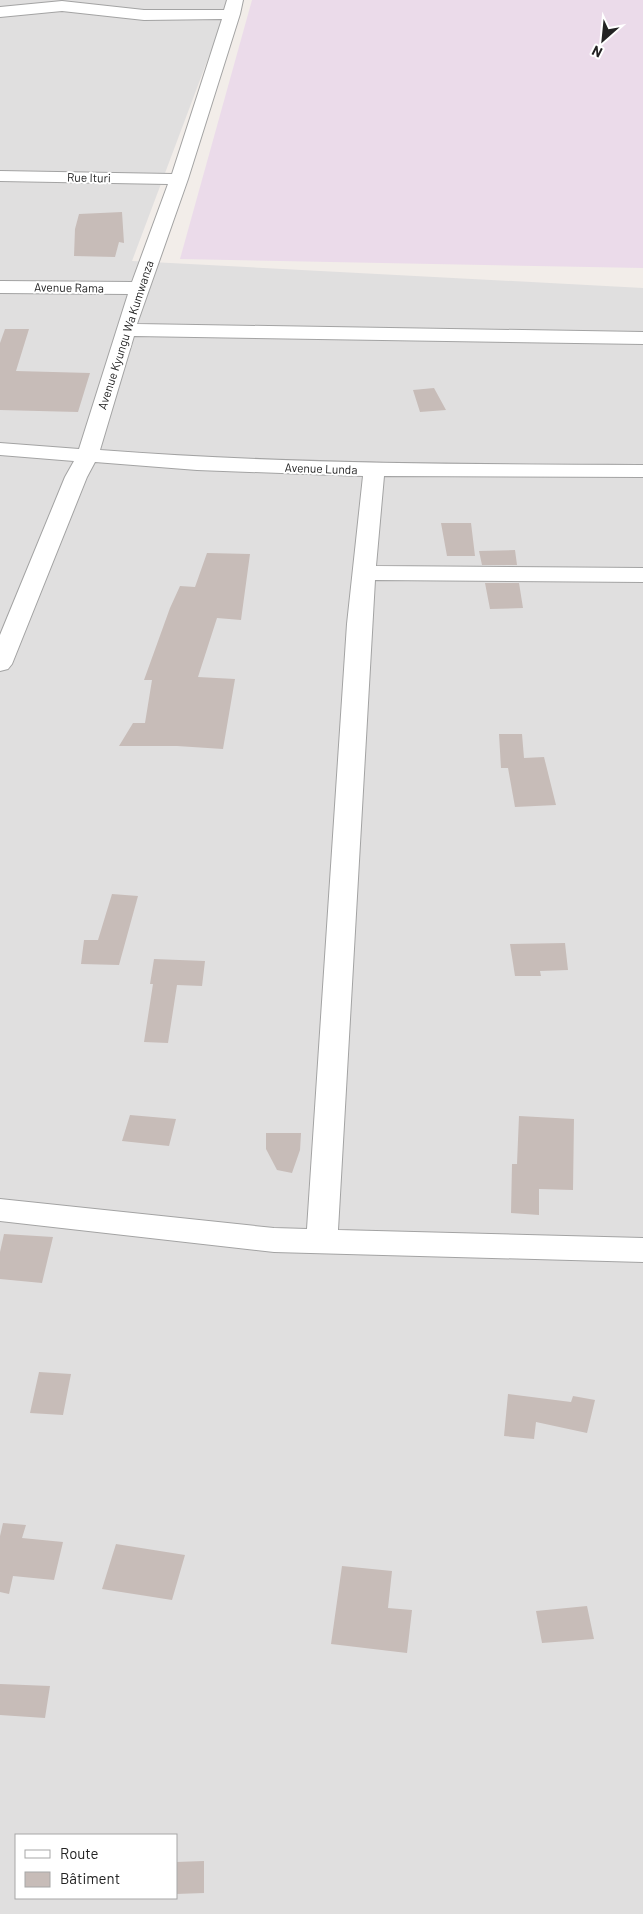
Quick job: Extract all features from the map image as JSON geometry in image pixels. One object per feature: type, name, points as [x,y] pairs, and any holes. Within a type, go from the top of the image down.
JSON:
[{"type":"street","points":[[0,12],[62,6],[144,15],[233,7]]},
{"type":"street","name":"Avenue Kyungu Wa Kumwanza","points":[[0,664],[76,477],[87,457],[128,330],[139,288],[179,179],[233,7]]},
{"type":"street","name":"Rue Ituri","points":[[0,176],[179,179]]},
{"type":"street","name":"Avenue Rama","points":[[0,287],[139,288]]},
{"type":"street","points":[[128,330],[535,338],[643,338]]},
{"type":"street","name":"Avenue Lunda","points":[[0,449],[197,464],[374,470],[643,471]]},
{"type":"street","points":[[322,1242],[359,624],[374,470]]},
{"type":"street","points":[[364,572],[643,575]]},
{"type":"street","points":[[0,1210],[274,1240],[643,1250]]},
{"type":"shaded area","points":[[0,0],[230,0],[132,261],[643,288],[643,1914],[0,1914]]},
{"type":"shaded area","points":[[252,0],[643,0],[643,268],[180,259]]},
{"type":"building","points":[[122,212],[124,243],[119,242],[115,257],[74,256],[75,229],[79,214]]},
{"type":"building","points":[[5,329],[29,329],[16,371],[90,373],[78,412],[0,410],[0,343]]},
{"type":"building","points":[[434,388],[446,410],[420,412],[413,390]]},
{"type":"building","points":[[441,523],[471,523],[475,556],[447,556]]},
{"type":"building","points":[[515,550],[517,565],[482,565],[479,551]]},
{"type":"building","points":[[207,553],[250,554],[241,620],[217,618],[198,677],[235,679],[223,749],[177,746],[119,746],[133,723],[145,723],[152,680],[144,680],[170,608],[180,586],[195,587]]},
{"type":"building","points":[[485,583],[519,583],[523,608],[490,609]]},
{"type":"building","points":[[499,734],[522,734],[524,758],[544,757],[556,805],[515,807],[508,768],[501,768]]},
{"type":"building","points":[[112,894],[138,896],[119,965],[81,964],[84,940],[98,940]]},
{"type":"building","points":[[565,943],[568,970],[540,971],[541,976],[515,976],[510,944]]},
{"type":"building","points":[[154,959],[205,961],[202,986],[177,985],[168,1043],[144,1042],[153,984],[150,984]]},
{"type":"building","points":[[130,1115],[176,1119],[169,1146],[122,1141]]},
{"type":"building","points":[[519,1116],[574,1119],[573,1190],[539,1189],[539,1215],[511,1213],[512,1164],[517,1164]]},
{"type":"building","points":[[266,1133],[301,1133],[300,1150],[292,1173],[277,1170],[266,1149]]},
{"type":"building","points":[[4,1234],[53,1237],[42,1283],[0,1279],[0,1252]]},
{"type":"building","points":[[39,1372],[71,1374],[63,1415],[30,1413]]},
{"type":"building","points":[[508,1394],[571,1402],[573,1396],[595,1400],[587,1433],[536,1422],[534,1439],[504,1436]]},
{"type":"building","points":[[3,1523],[26,1525],[22,1538],[63,1542],[54,1580],[13,1576],[9,1594],[0,1592],[0,1536]]},
{"type":"building","points":[[116,1544],[185,1555],[172,1600],[102,1589]]},
{"type":"building","points":[[342,1566],[392,1571],[388,1608],[412,1610],[407,1653],[331,1644]]},
{"type":"building","points":[[587,1606],[594,1639],[542,1643],[536,1611]]},
{"type":"building","points":[[0,1684],[50,1686],[45,1718],[0,1715]]},
{"type":"building","points":[[204,1861],[204,1893],[178,1894],[178,1862]]}]
